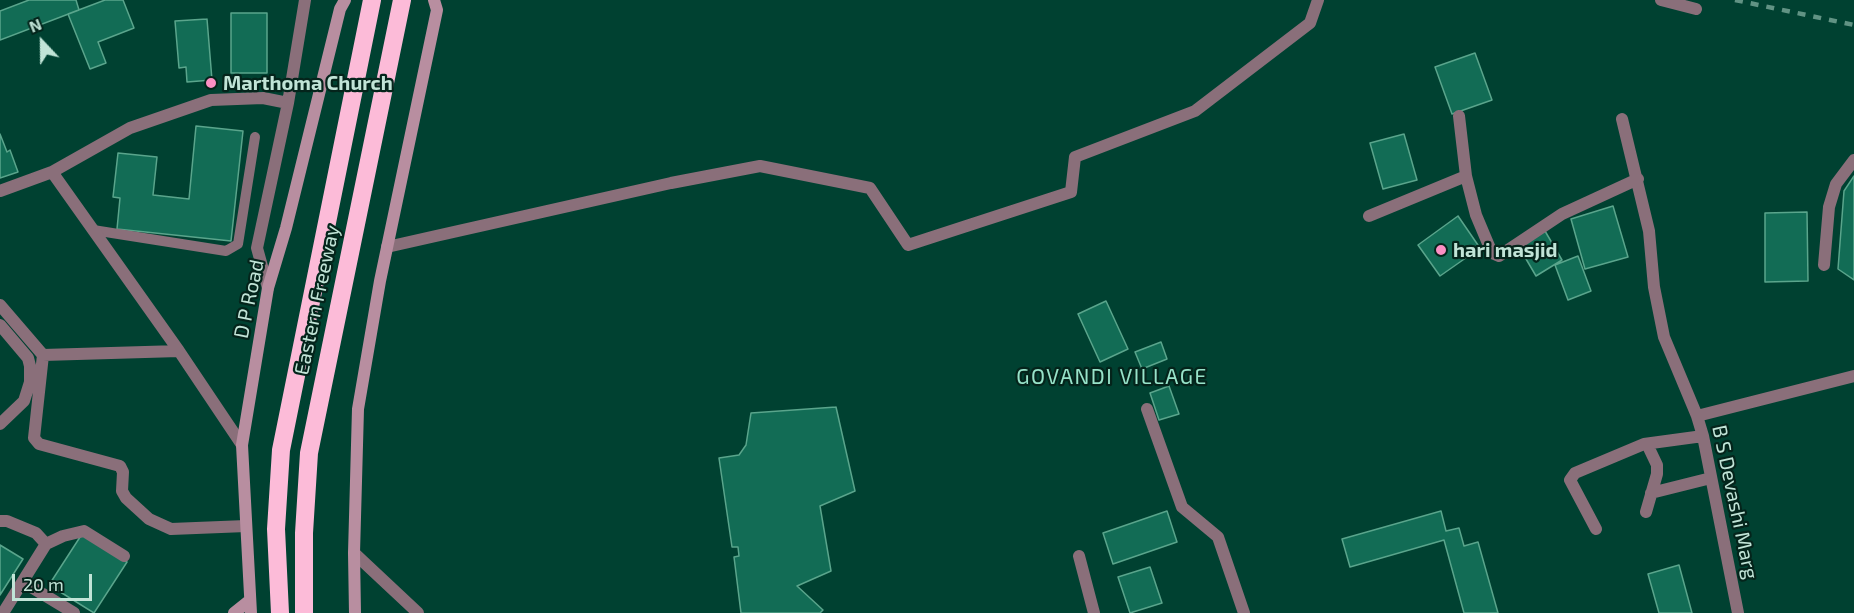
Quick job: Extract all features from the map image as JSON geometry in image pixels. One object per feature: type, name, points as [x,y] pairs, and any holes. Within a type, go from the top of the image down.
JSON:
[{"type":"highway","name":"Eastern Freeway","points":[[304,613],[304,533],[309,453],[402,0]]},
{"type":"highway","name":"Eastern Freeway","points":[[280,613],[276,529],[281,450],[370,7]]},
{"type":"main road","name":"D P Road","points":[[250,607],[242,445],[268,288],[286,228],[340,9],[345,0]]},
{"type":"main road","points":[[355,613],[354,553],[358,409],[387,247],[437,10],[434,0]]},
{"type":"main road","points":[[234,613],[250,607]]},
{"type":"street","points":[[268,288],[257,248],[288,103],[305,0]]},
{"type":"street","points":[[387,247],[671,183],[760,166],[870,188],[908,245],[1071,192],[1075,158],[1195,111],[1310,23],[1318,0]]},
{"type":"street","points":[[1661,0],[1696,9]]},
{"type":"street","points":[[0,191],[52,172],[130,128],[212,100],[263,98],[288,103]]},
{"type":"street","points":[[1459,116],[1467,176],[1476,215],[1492,253],[1499,256],[1563,214],[1638,180]]},
{"type":"street","points":[[1622,119],[1649,231],[1654,287],[1664,337],[1697,417]]},
{"type":"street","points":[[1824,265],[1829,207],[1836,184],[1854,160]]},
{"type":"street","points":[[52,172],[179,351],[242,445]]},
{"type":"street","points":[[1369,216],[1467,176]]},
{"type":"street","points":[[0,305],[42,354],[34,438],[39,444],[120,466],[123,472],[122,491],[126,498],[149,519],[171,528],[246,526]]},
{"type":"street","points":[[0,325],[28,358],[30,382],[24,401],[0,424]]},
{"type":"street","points":[[42,354],[179,351]]},
{"type":"street","name":"B S Devashi Marg","points":[[1738,613],[1704,436],[1697,417],[1854,376]]},
{"type":"street","points":[[1147,409],[1182,507],[1218,537],[1244,613]]},
{"type":"street","points":[[1596,529],[1570,480],[1575,473],[1647,444],[1704,436]]},
{"type":"street","points":[[1646,513],[1657,474],[1657,465],[1647,444]]},
{"type":"street","points":[[1652,493],[1711,478]]},
{"type":"street","points":[[0,521],[8,521],[36,533],[46,544]]},
{"type":"street","points":[[3,613],[46,544],[71,532],[84,531],[124,556]]},
{"type":"street","points":[[354,553],[418,613]]},
{"type":"street","points":[[1079,556],[1094,613]]},
{"type":"street","points":[[23,582],[74,613]]},
{"type":"lane","points":[[93,230],[226,251],[238,244],[255,137]]},
{"type":"building","points":[[29,0],[76,0],[79,10],[0,40],[0,11]]},
{"type":"building","points":[[105,0],[123,0],[134,28],[98,42],[106,63],[90,69],[68,14]]},
{"type":"building","points":[[231,13],[267,13],[267,73],[231,73]]},
{"type":"building","points":[[207,19],[212,80],[187,82],[186,67],[179,68],[175,21]]},
{"type":"building","points":[[1475,53],[1492,100],[1452,114],[1435,67]]},
{"type":"building","points":[[196,126],[243,131],[231,241],[117,229],[120,198],[113,197],[118,153],[157,157],[153,195],[189,199]]},
{"type":"building","points":[[0,134],[7,152],[10,150],[18,172],[0,178]]},
{"type":"building","points":[[1404,134],[1417,180],[1383,189],[1370,143]]},
{"type":"building","points":[[1854,176],[1854,280],[1838,269],[1844,191]]},
{"type":"building","points":[[1613,206],[1628,257],[1585,269],[1571,219]]},
{"type":"building","points":[[1807,212],[1808,281],[1765,282],[1765,213]]},
{"type":"building","points":[[1458,216],[1480,248],[1440,276],[1418,245]]},
{"type":"building","points":[[1545,231],[1562,260],[1536,276],[1519,247]]},
{"type":"building","points":[[1578,256],[1591,291],[1568,300],[1555,265]]},
{"type":"building","points":[[1106,301],[1128,349],[1100,362],[1078,314]]},
{"type":"building","points":[[1161,342],[1167,359],[1142,369],[1135,352]]},
{"type":"building","points":[[1169,386],[1179,414],[1159,420],[1150,393]]},
{"type":"building","points":[[836,407],[855,491],[820,506],[831,571],[797,586],[823,610],[820,613],[741,613],[734,557],[739,556],[738,547],[732,547],[719,458],[739,455],[746,445],[751,413]]},
{"type":"building","points":[[1167,511],[1177,542],[1113,564],[1103,533]]},
{"type":"building","points":[[1441,511],[1446,531],[1459,528],[1464,546],[1478,542],[1498,613],[1464,613],[1444,540],[1350,567],[1342,539]]},
{"type":"building","points":[[82,534],[127,562],[94,613],[49,585]]},
{"type":"building","points":[[0,545],[23,559],[0,595]]},
{"type":"building","points":[[1679,565],[1692,613],[1659,613],[1648,574]]},
{"type":"building","points":[[1150,567],[1162,603],[1130,613],[1118,577]]},
{"type":"railway","points":[[1735,0],[1854,25]]},
{"type":"place","name":"Marthoma Church","points":[[211,83]]},
{"type":"place","name":"hari masjid","points":[[1441,250]]},
{"type":"district","name":"GOVANDI VILLAGE","points":[[1112,377]]}]
